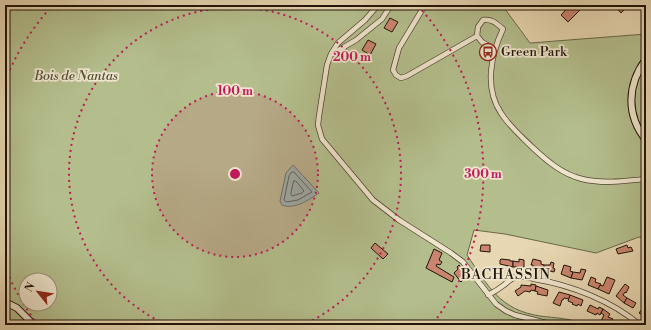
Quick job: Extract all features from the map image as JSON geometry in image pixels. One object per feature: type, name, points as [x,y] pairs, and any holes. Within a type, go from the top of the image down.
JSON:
[{"type":"main road","points":[[646,59],[634,79],[631,91],[631,103],[636,125],[646,140]]},
{"type":"main road","points":[[5,302],[17,308],[34,325]]},
{"type":"street","points":[[378,5],[365,20],[338,43],[331,54],[327,65],[319,116],[320,132],[326,146],[373,200],[399,220],[463,262],[496,304],[506,311],[530,320],[554,325]]},
{"type":"street","points":[[331,54],[356,40],[382,19],[391,5]]},
{"type":"street","points":[[425,5],[399,48],[393,70],[396,75],[401,78],[477,36]]},
{"type":"street","points":[[494,49],[482,42],[477,36],[478,27],[483,20],[489,19],[503,29],[494,49],[491,82],[495,103],[509,125],[549,162],[562,171],[591,181],[646,179]]},
{"type":"street","points":[[488,295],[505,285],[512,278],[518,276],[540,280],[570,287],[603,302],[640,325]]},
{"type":"green space","name":"Bois de Nantas","points":[[5,5],[502,5],[530,43],[646,34],[646,239],[639,237],[596,253],[505,234],[474,230],[467,255],[496,295],[515,308],[526,313],[569,320],[585,325],[5,325]]},
{"type":"water","points":[[293,165],[319,193],[301,204],[291,206],[282,205],[280,201],[286,173]]},
{"type":"building","points":[[570,5],[585,5],[568,22],[561,15]]},
{"type":"building","points":[[614,5],[629,5],[621,13]]},
{"type":"building","points":[[390,18],[398,22],[392,32],[384,28]]},
{"type":"building","points":[[368,40],[376,44],[370,55],[362,50]]},
{"type":"building","points":[[375,243],[388,254],[383,259],[371,248]]},
{"type":"building","points":[[481,245],[490,245],[490,252],[480,251]]},
{"type":"building","points":[[627,245],[628,248],[631,247],[633,251],[618,254],[616,249]]},
{"type":"building","points":[[434,249],[442,253],[439,260],[442,262],[440,265],[437,264],[436,266],[454,277],[452,282],[426,268]]},
{"type":"building","points":[[501,259],[513,261],[513,267],[500,264]]},
{"type":"building","points":[[519,259],[524,260],[524,267],[513,267],[513,261],[519,262]]},
{"type":"building","points":[[533,259],[541,261],[541,264],[544,265],[543,271],[539,270],[540,268],[533,267],[533,265],[531,265]]},
{"type":"building","points":[[551,262],[554,263],[554,272],[546,270],[543,271],[544,265],[550,265]]},
{"type":"building","points":[[459,265],[468,275],[461,282],[454,273],[458,269],[457,267]]},
{"type":"building","points":[[564,265],[571,267],[570,271],[573,272],[571,278],[561,274]]},
{"type":"building","points":[[581,269],[586,270],[582,280],[571,278],[573,272],[580,273]]},
{"type":"building","points":[[591,277],[596,279],[595,282],[601,284],[598,289],[588,285]]},
{"type":"building","points":[[607,277],[615,280],[609,294],[598,289],[600,285],[603,286]]},
{"type":"building","points":[[531,284],[536,285],[535,291],[525,291],[518,296],[515,291],[521,287],[521,285],[531,286]]},
{"type":"building","points":[[625,284],[629,287],[623,295],[627,298],[624,303],[616,296]]},
{"type":"building","points":[[536,286],[548,290],[547,296],[537,294],[538,292],[535,291]]},
{"type":"building","points":[[559,292],[570,295],[569,299],[564,298],[562,300],[560,306],[553,303]]},
{"type":"building","points":[[570,295],[583,300],[581,306],[578,304],[577,306],[568,301]]},
{"type":"building","points":[[627,298],[636,303],[633,308],[624,303]]},
{"type":"building","points":[[646,304],[646,314],[642,315],[639,313]]},
{"type":"building","points":[[590,305],[598,309],[599,307],[603,309],[600,315],[587,311]]},
{"type":"building","points":[[603,309],[610,314],[608,317],[613,319],[610,324],[608,323],[607,325],[604,325],[600,323],[604,315],[601,313]]},
{"type":"building","points":[[622,320],[629,325],[618,325]]},
{"type":"place","name":"Green Park","points":[[488,52]]},
{"type":"district","name":"BACHASSIN","points":[[506,275]]}]
